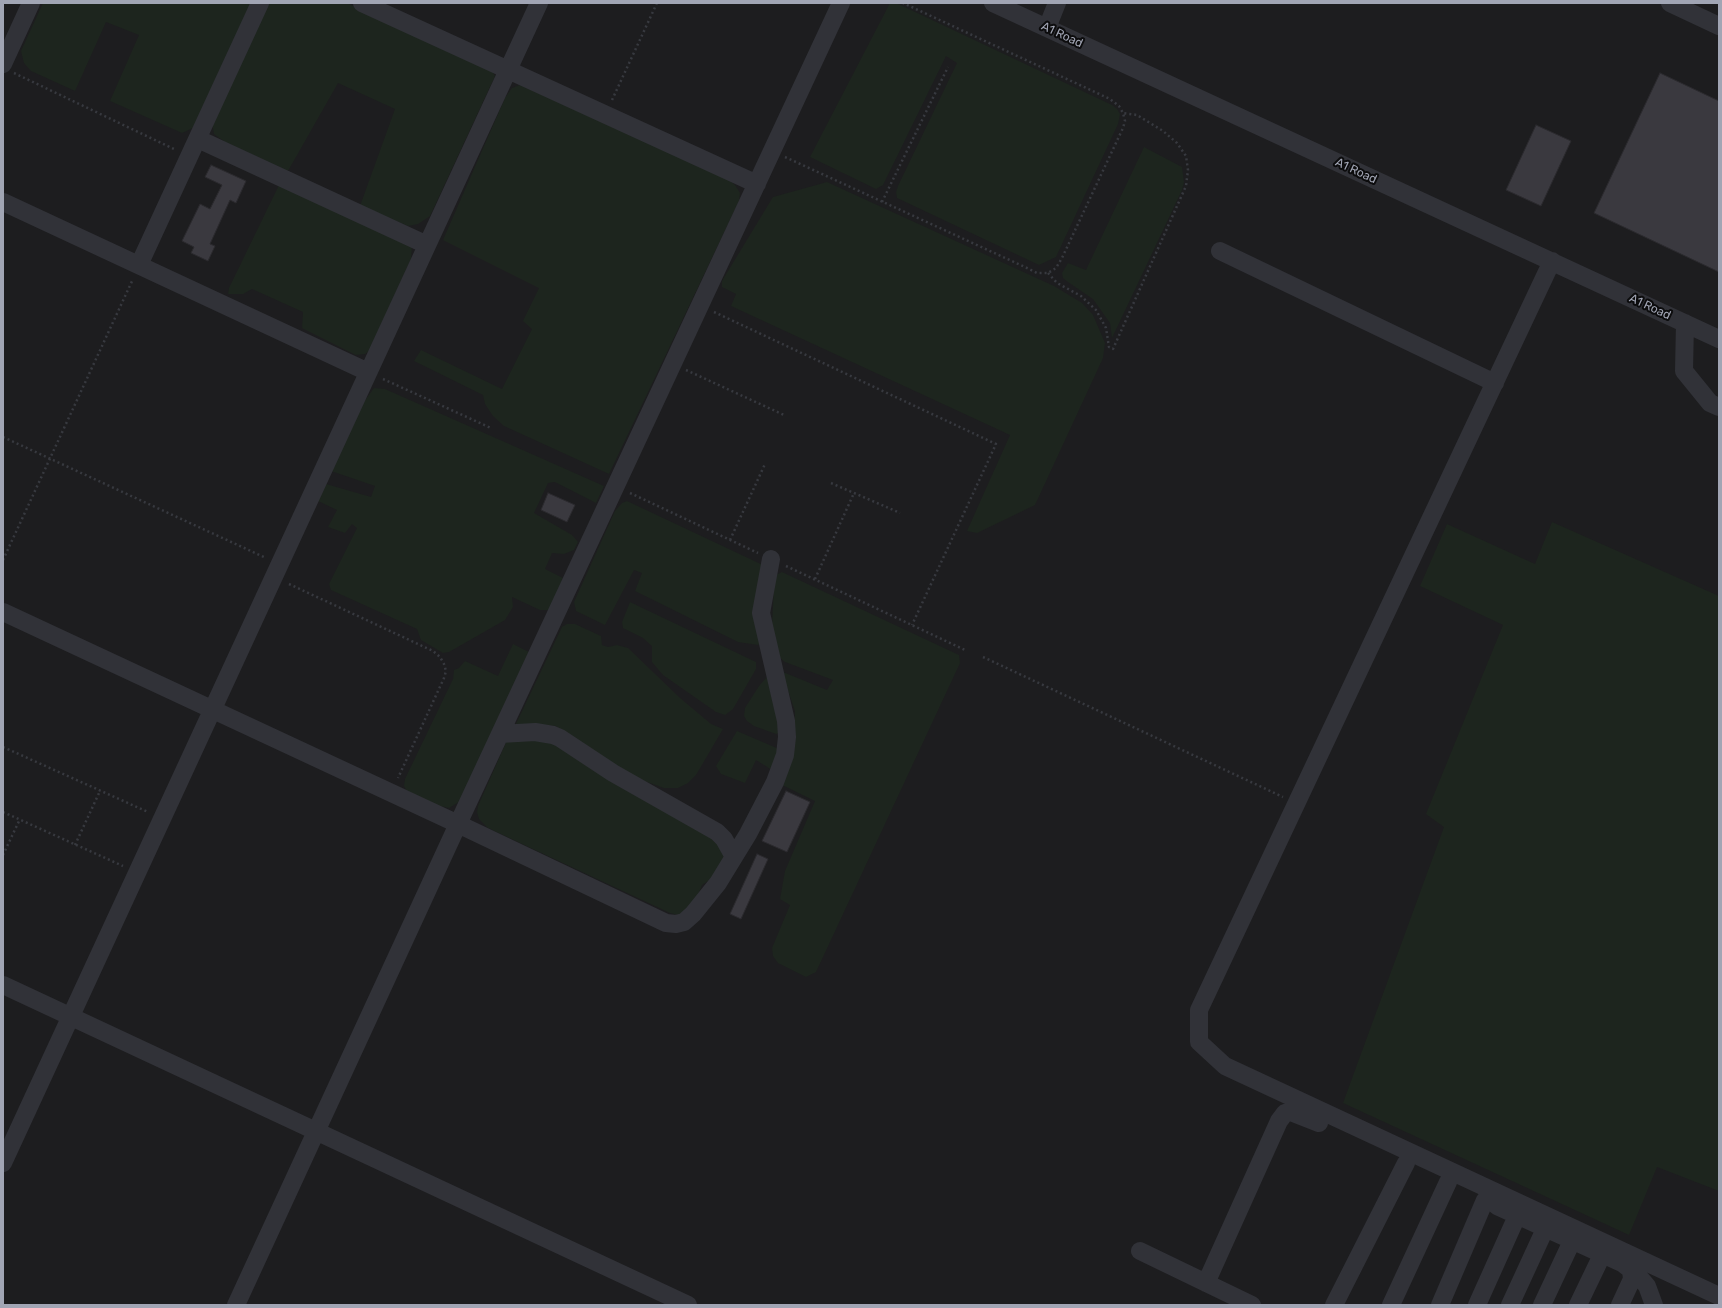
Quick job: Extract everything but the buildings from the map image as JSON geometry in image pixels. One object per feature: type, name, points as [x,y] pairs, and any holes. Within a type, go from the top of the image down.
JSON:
[{"type":"lane","points":[[7,67],[31,3]]},
{"type":"lane","points":[[139,265],[260,3]]},
{"type":"lane","points":[[362,3],[756,184]]},
{"type":"lane","points":[[3,1163],[540,3]]},
{"type":"lane","points":[[236,1305],[458,824],[841,3]]},
{"type":"lane","name":"A1 Road","points":[[994,3],[1719,338]]},
{"type":"lane","points":[[1047,28],[1057,3]]},
{"type":"lane","points":[[1670,3],[1719,26]]},
{"type":"lane","points":[[198,139],[427,245]]},
{"type":"lane","points":[[3,202],[368,372]]},
{"type":"lane","points":[[1220,251],[1495,382]]},
{"type":"lane","points":[[1552,261],[1199,1010],[1199,1042],[1225,1066],[1716,1298]]},
{"type":"lane","points":[[1685,323],[1684,371],[1710,403],[1719,408]]},
{"type":"lane","points":[[3,612],[392,793],[666,923],[676,924],[684,922],[705,901],[734,857],[748,834],[775,782],[785,754],[787,737],[786,721],[760,613],[771,559]]},
{"type":"lane","points":[[500,734],[535,732],[553,735],[560,738],[613,773],[717,832],[724,839],[734,857]]},
{"type":"lane","points":[[3,984],[67,1022],[313,1138],[688,1305]]},
{"type":"lane","points":[[1206,1283],[1279,1121],[1285,1113],[1291,1112],[1300,1114],[1448,1182],[1545,1229],[1622,1263],[1631,1270],[1632,1279],[1620,1305]]},
{"type":"lane","points":[[1334,1305],[1406,1163]]},
{"type":"lane","points":[[1391,1305],[1448,1182]]},
{"type":"lane","points":[[1440,1305],[1485,1200]]},
{"type":"lane","points":[[1477,1305],[1517,1216]]},
{"type":"lane","points":[[1510,1305],[1545,1229]]},
{"type":"lane","points":[[1542,1305],[1572,1241]]},
{"type":"lane","points":[[1140,1252],[1252,1305]]},
{"type":"lane","points":[[1578,1305],[1602,1255]]},
{"type":"lane","points":[[1632,1274],[1641,1279],[1648,1286],[1654,1305]]},
{"type":"path","points":[[605,115],[657,3]]},
{"type":"path","points":[[772,151],[1037,273],[1048,273],[1056,268],[1123,128],[1125,121],[1119,106],[1110,99],[903,3]]},
{"type":"path","points":[[7,67],[189,156]]},
{"type":"path","points":[[882,202],[948,67]]},
{"type":"path","points":[[1048,273],[1057,283],[1081,296],[1096,310],[1106,328],[1109,347],[1113,349],[1186,186],[1188,170],[1186,156],[1177,143],[1163,131],[1137,115],[1123,113]]},
{"type":"path","points":[[3,560],[139,265]]},
{"type":"path","points":[[700,306],[996,444],[912,625]]},
{"type":"path","points":[[672,364],[784,415]]},
{"type":"path","points":[[368,372],[491,428]]},
{"type":"path","points":[[3,437],[277,570],[433,651],[440,657],[446,671],[444,678],[392,793]]},
{"type":"path","points":[[730,540],[765,464]]},
{"type":"path","points":[[831,483],[900,513]]},
{"type":"path","points":[[616,486],[965,650]]},
{"type":"path","points":[[815,579],[854,493]]},
{"type":"path","points":[[983,657],[1297,803]]},
{"type":"path","points":[[3,747],[162,818]]},
{"type":"path","points":[[75,845],[100,791]]},
{"type":"path","points":[[3,812],[137,872]]},
{"type":"path","points":[[3,855],[20,820]]},
{"type":"shaded area","points":[[3,3],[1719,3],[1719,1305],[3,1305]]},
{"type":"shaded area","points":[[43,3],[253,3],[193,128],[182,133],[110,101],[139,35],[106,22],[75,91],[31,71],[24,63],[21,51]]},
{"type":"shaded area","points":[[268,3],[347,3],[492,71],[495,76],[430,216],[418,224],[408,226],[360,206],[395,109],[338,83],[288,171],[225,142],[214,134],[212,123]]},
{"type":"shaded area","points":[[890,3],[896,3],[1112,105],[1117,109],[1120,114],[1118,124],[1056,257],[1039,265],[897,198],[896,192],[898,186],[957,63],[946,56],[883,185],[876,189],[810,157]]},
{"type":"shaded area","points":[[520,85],[726,178],[735,185],[740,193],[739,201],[609,474],[504,426],[493,416],[485,404],[483,395],[414,361],[421,350],[502,389],[532,329],[523,321],[539,288],[443,240],[505,98],[512,88]]},
{"type":"shaded area","points":[[1144,147],[1182,167],[1184,182],[1182,190],[1112,338],[1110,323],[1093,299],[1063,278],[1062,273],[1068,263],[1086,270]]},
{"type":"shaded area","points":[[827,182],[1054,286],[1082,303],[1093,315],[1105,343],[1103,358],[1035,505],[977,533],[967,531],[1010,435],[731,306],[736,294],[722,287],[722,281],[773,197]]},
{"type":"shaded area","points":[[279,185],[412,246],[411,259],[369,351],[365,354],[356,355],[302,328],[303,312],[252,289],[243,294],[228,294],[229,288]]},
{"type":"shaded area","points":[[374,388],[385,389],[604,486],[596,503],[555,482],[548,483],[534,513],[572,535],[578,542],[574,550],[564,554],[552,553],[545,569],[563,578],[550,610],[540,610],[512,597],[513,607],[505,620],[449,652],[443,653],[421,640],[417,629],[331,590],[329,584],[357,528],[352,524],[345,533],[328,527],[337,510],[318,501],[326,484],[371,497],[375,486],[331,471],[364,402]]},
{"type":"shaded area","points":[[627,501],[765,566],[763,641],[758,645],[738,642],[635,591],[642,573],[634,570],[605,625],[576,611],[574,602],[615,511],[622,503]]},
{"type":"shaded area","points":[[1552,522],[1719,596],[1719,1191],[1657,1167],[1629,1235],[1343,1103],[1444,827],[1426,814],[1503,625],[1420,586],[1447,524],[1535,564]]},
{"type":"shaded area","points":[[782,572],[959,655],[960,663],[816,972],[806,977],[778,963],[773,956],[772,948],[790,905],[780,899],[785,871],[815,801],[780,784],[794,735],[795,711],[783,672],[827,690],[833,680],[785,662],[779,657],[772,626],[776,575]]},
{"type":"shaded area","points":[[630,602],[756,662],[756,669],[733,709],[725,715],[716,712],[663,675],[652,662],[652,646],[643,638],[623,628],[622,622]]},
{"type":"shaded area","points":[[567,624],[575,624],[601,636],[602,645],[608,647],[617,645],[628,648],[680,698],[711,724],[723,729],[696,775],[688,783],[678,788],[664,788],[633,777],[556,726],[515,726],[562,627]]},
{"type":"shaded area","points":[[513,644],[531,653],[462,800],[449,808],[440,806],[407,791],[404,786],[405,779],[453,679],[454,670],[459,668],[465,661],[498,676]]},
{"type":"shaded area","points":[[767,677],[780,732],[776,734],[754,726],[747,721],[744,716],[745,708],[759,686]]},
{"type":"shaded area","points":[[737,731],[779,749],[772,770],[756,760],[745,783],[721,774],[716,766]]},
{"type":"shaded area","points":[[549,737],[718,837],[728,855],[720,873],[702,885],[698,895],[685,913],[678,915],[670,913],[488,828],[479,819],[477,812],[478,806],[508,738]]}]
